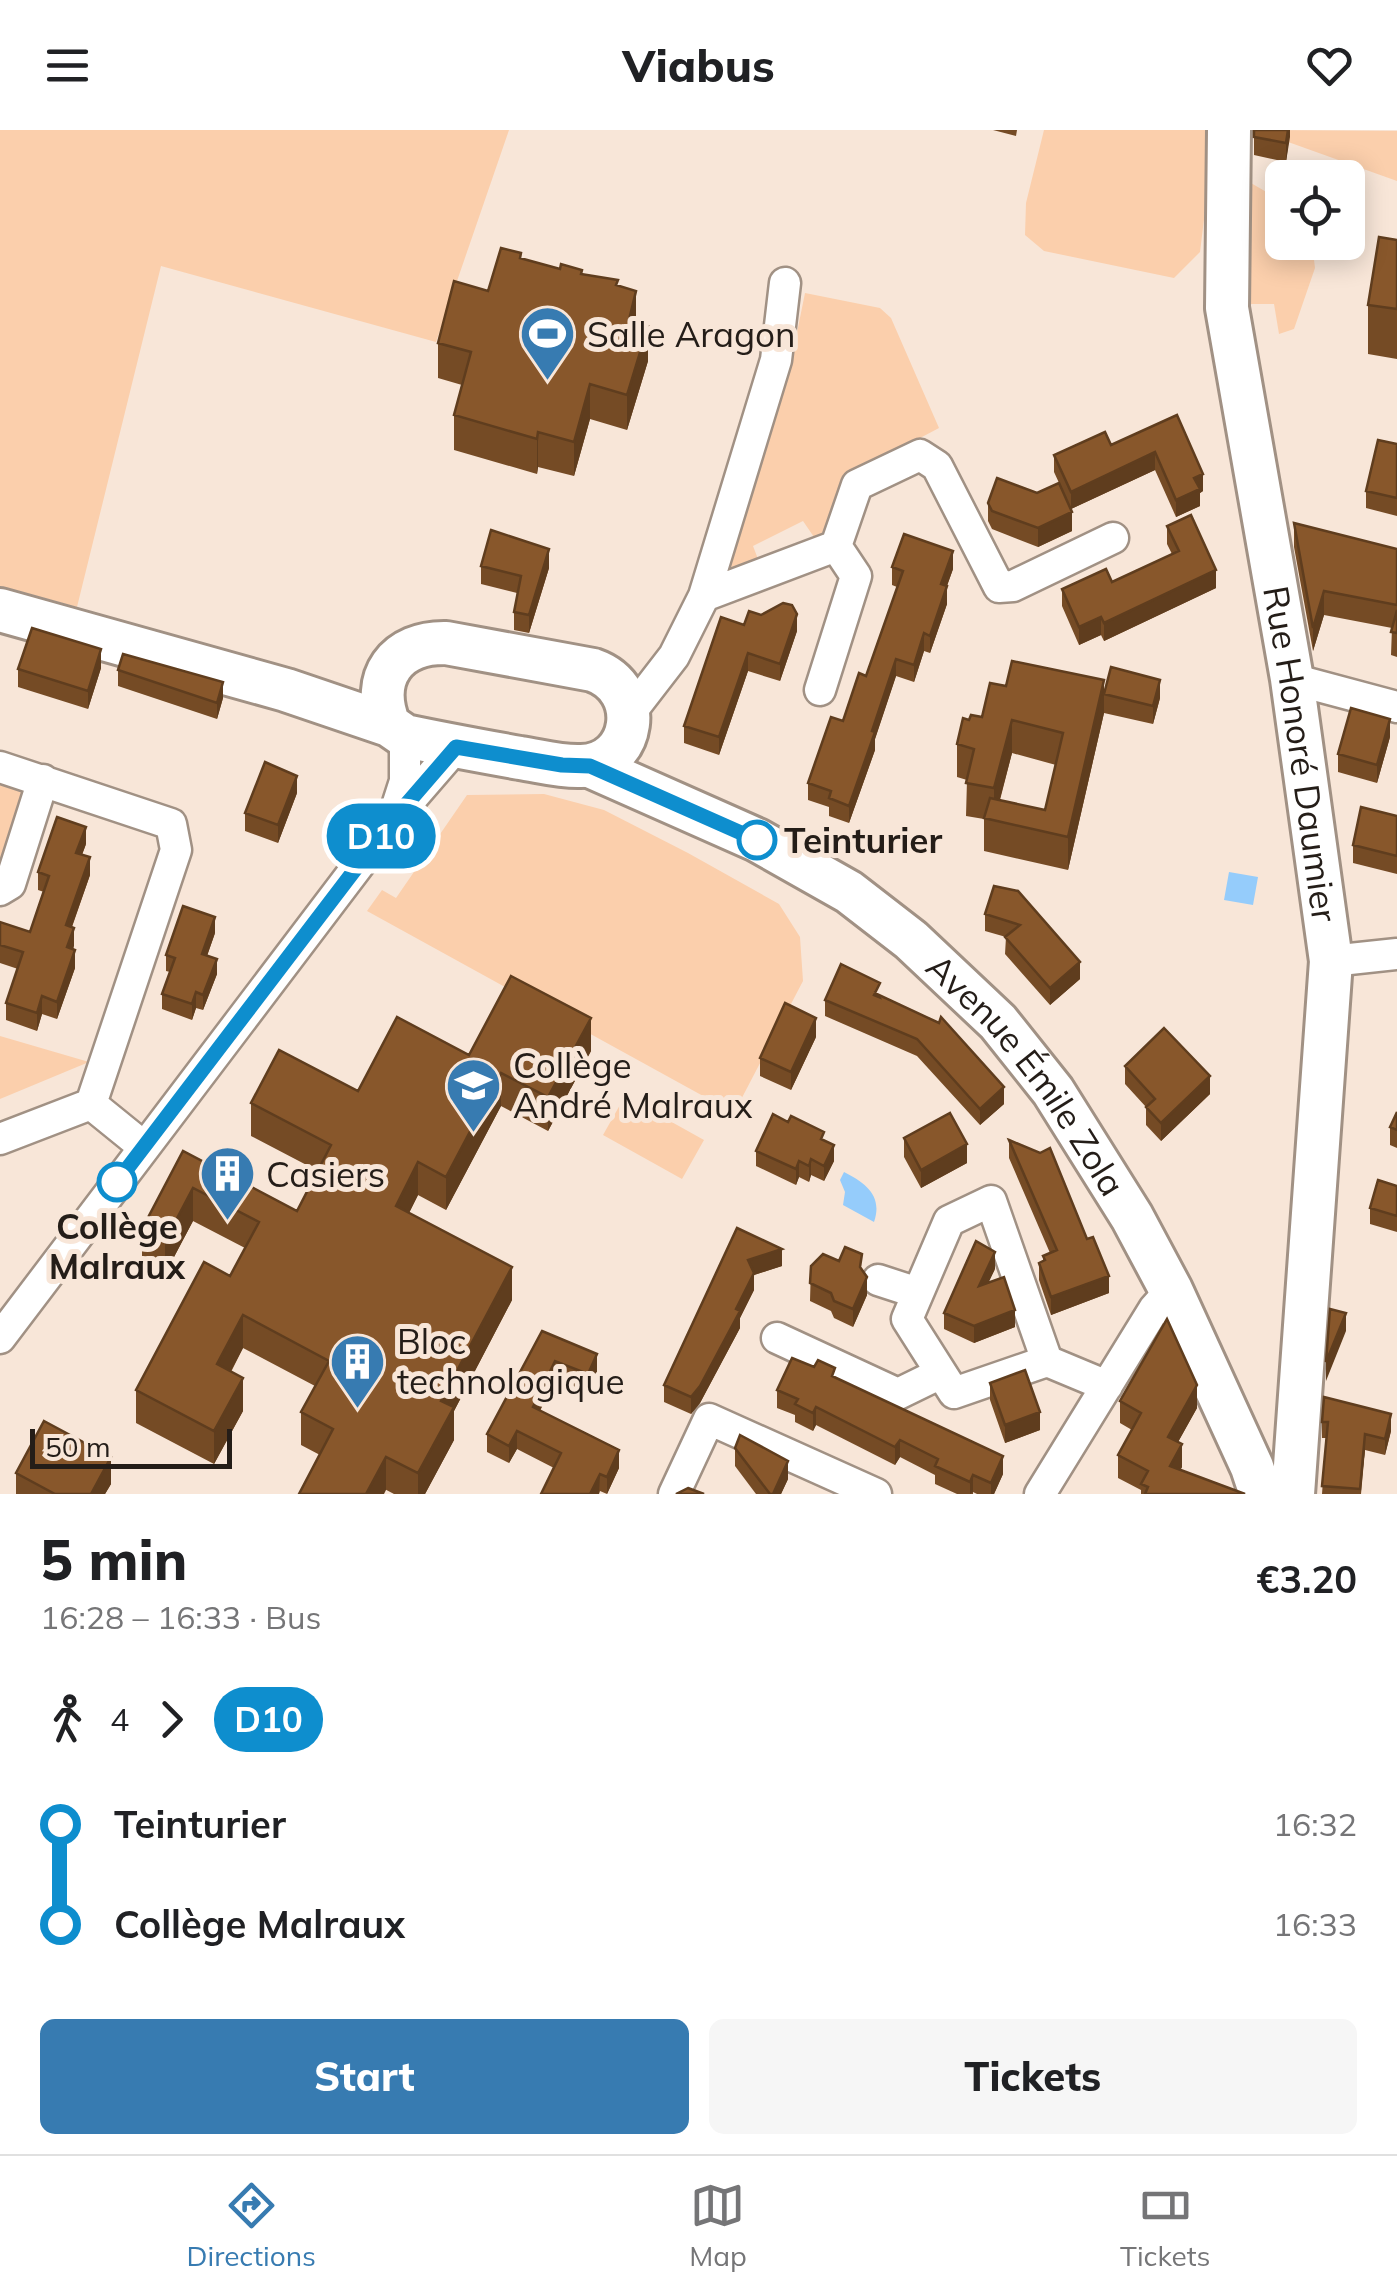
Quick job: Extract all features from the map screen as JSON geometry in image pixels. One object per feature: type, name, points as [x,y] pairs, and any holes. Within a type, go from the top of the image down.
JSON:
[{"type":"main road","name":"Rue Honoré Daumier","points":[[1229,130],[1228,308],[1292,680],[1330,961],[1302,1383],[1272,1480]]},
{"type":"main road","points":[[0,610],[286,690],[338,690],[386,680]]},
{"type":"main road","points":[[397,730],[383,700],[394,663],[409,648],[436,643],[593,670],[623,710],[627,756],[644,791]]},
{"type":"main road","name":"Avenue Émile Zola","points":[[286,690],[456,747],[590,766],[758,840],[850,892],[911,940],[998,1022],[1026,1054],[1088,1144],[1172,1290],[1272,1480]]},
{"type":"main road","points":[[590,766],[617,749],[623,710]]},
{"type":"street","points":[[623,710],[674,656],[704,596],[776,360],[786,283]]},
{"type":"street","points":[[836,546],[857,485],[920,455],[936,466],[999,587],[1014,586],[1113,538]]},
{"type":"street","points":[[704,596],[836,546]]},
{"type":"street","points":[[820,690],[856,576],[836,546]]},
{"type":"street","points":[[1292,680],[1397,708]]},
{"type":"street","points":[[392,821],[405,781],[397,730]]},
{"type":"street","points":[[0,1338],[392,821],[456,747]]},
{"type":"street","points":[[0,768],[171,824],[175,835],[176,850],[90,1104]]},
{"type":"street","points":[[0,890],[10,884],[42,780]]},
{"type":"street","points":[[1330,961],[1397,954]]},
{"type":"street","points":[[90,1104],[144,1147]]},
{"type":"street","points":[[0,1139],[90,1104]]},
{"type":"street","points":[[1047,1361],[991,1201],[949,1221],[907,1319],[954,1394],[1047,1361],[1107,1386]]},
{"type":"street","points":[[878,1280],[918,1293]]},
{"type":"street","points":[[1040,1494],[1154,1309],[1172,1290]]},
{"type":"street","points":[[776,1338],[898,1394],[941,1373]]},
{"type":"street","points":[[674,1494],[709,1420],[876,1494]]},
{"type":"shaded area","points":[[0,130],[509,130],[436,342],[161,266],[77,607],[0,586]]},
{"type":"shaded area","points":[[1044,130],[1215,130],[1200,252],[1174,278],[1044,251],[1025,235],[1026,203]]},
{"type":"shaded area","points":[[1255,130],[1397,131],[1397,181],[1365,170],[1365,160],[1339,160]]},
{"type":"shaded area","points":[[1244,179],[1265,191],[1265,260],[1314,260],[1315,268],[1294,329],[1279,334],[1274,304],[1247,304]]},
{"type":"shaded area","points":[[805,293],[880,308],[891,318],[939,428],[850,475],[829,526],[816,540],[803,521],[753,546],[761,567],[734,578],[725,571],[789,372]]},
{"type":"shaded area","points":[[0,782],[15,785],[24,796],[0,873]]},
{"type":"shaded area","points":[[544,794],[604,810],[688,853],[779,904],[800,937],[803,981],[734,1113],[367,911],[382,890],[396,898],[467,795]]},
{"type":"shaded area","points":[[0,1036],[89,1062],[0,1099]]},
{"type":"shaded area","points":[[625,1096],[704,1140],[682,1179],[603,1135]]},
{"type":"water","points":[[1229,872],[1258,877],[1253,905],[1224,900]]},
{"type":"water","points":[[844,1172],[871,1191],[876,1205],[874,1222],[843,1205],[845,1192],[840,1180]]},
{"type":"building","points":[[1254,130],[1288,130],[1286,143],[1254,137]]},
{"type":"building","points":[[1379,237],[1397,240],[1397,309],[1368,305]]},
{"type":"building","name":"Salle Aragon","points":[[501,248],[521,253],[520,258],[560,269],[561,264],[582,270],[581,274],[618,280],[616,285],[636,291],[629,320],[648,326],[627,395],[590,384],[574,442],[538,432],[537,439],[454,415],[471,352],[438,343],[454,281],[488,291]]},
{"type":"building","points":[[1177,415],[1203,474],[1194,478],[1200,489],[1176,500],[1155,452],[1071,492],[1054,455],[1105,432],[1111,445]]},
{"type":"building","points":[[1378,440],[1397,444],[1397,498],[1366,491]]},
{"type":"building","points":[[997,478],[1037,493],[1059,483],[1072,512],[1038,528],[992,511],[988,503]]},
{"type":"building","points":[[1191,515],[1216,570],[1104,623],[1101,617],[1079,627],[1062,589],[1106,569],[1112,582],[1179,551],[1167,526]]},
{"type":"building","points":[[1294,523],[1397,549],[1397,605],[1324,591],[1313,628]]},
{"type":"building","points":[[491,530],[549,549],[529,615],[514,612],[521,576],[481,566]]},
{"type":"building","points":[[904,534],[953,551],[941,584],[947,586],[930,636],[924,633],[914,665],[896,659],[849,806],[829,798],[831,791],[808,783],[831,717],[843,721],[859,673],[866,676],[903,571],[892,567]]},
{"type":"building","points":[[783,603],[792,605],[797,614],[780,664],[748,653],[719,737],[684,726],[721,617],[744,625],[749,611],[761,615]]},
{"type":"building","points":[[1397,610],[1397,633],[1391,632]]},
{"type":"building","points":[[32,628],[101,649],[88,691],[18,669]]},
{"type":"building","points":[[123,654],[223,682],[217,703],[118,670]]},
{"type":"building","points":[[1012,661],[1104,680],[1068,837],[984,818],[990,798],[1045,810],[1063,733],[1012,720],[994,788],[966,783],[974,749],[957,744],[963,718],[982,717],[990,683],[1006,686]]},
{"type":"building","points":[[1111,667],[1160,680],[1153,706],[1104,694]]},
{"type":"building","points":[[1351,708],[1390,719],[1377,765],[1338,754]]},
{"type":"building","points":[[265,762],[297,776],[278,825],[245,813]]},
{"type":"building","points":[[1361,807],[1397,816],[1397,856],[1353,845]]},
{"type":"building","points":[[57,817],[86,827],[76,853],[90,857],[66,925],[74,928],[67,947],[75,950],[57,1002],[42,996],[37,1013],[6,1003],[23,952],[0,945],[0,922],[30,932],[49,876],[38,872]]},
{"type":"building","points":[[994,886],[1018,891],[1080,962],[1050,988],[1005,937],[1020,925],[985,914]]},
{"type":"building","points":[[183,906],[215,917],[202,954],[217,959],[203,995],[196,992],[192,1004],[162,994],[175,958],[166,955]]},
{"type":"building","points":[[841,964],[880,983],[874,995],[939,1023],[941,1017],[1004,1087],[980,1109],[917,1039],[825,1000]]},
{"type":"building","points":[[511,976],[591,1018],[548,1097],[501,1073],[446,1177],[418,1162],[396,1206],[512,1267],[441,1401],[454,1407],[418,1473],[386,1457],[366,1494],[299,1494],[333,1429],[301,1412],[329,1361],[243,1315],[217,1364],[243,1378],[214,1431],[136,1390],[204,1262],[230,1276],[259,1222],[193,1188],[165,1241],[142,1229],[183,1151],[297,1211],[331,1145],[251,1103],[279,1050],[358,1091],[397,1017],[469,1055]]},
{"type":"building","points":[[785,1003],[816,1018],[791,1072],[760,1058]]},
{"type":"building","points":[[1164,1028],[1210,1076],[1161,1123],[1146,1107],[1155,1099],[1125,1066]]},
{"type":"building","points":[[1397,1112],[1397,1130],[1390,1127]]},
{"type":"building","points":[[950,1113],[967,1144],[921,1170],[904,1138]]},
{"type":"building","points":[[773,1114],[788,1122],[791,1116],[824,1132],[821,1139],[834,1145],[824,1166],[811,1159],[809,1166],[799,1161],[796,1169],[756,1151]]},
{"type":"building","points":[[1009,1140],[1040,1153],[1050,1148],[1087,1239],[1093,1237],[1109,1276],[1051,1297],[1039,1263],[1045,1260],[1043,1256],[1057,1250]]},
{"type":"building","points":[[1378,1180],[1397,1186],[1397,1216],[1370,1208]]},
{"type":"building","points":[[737,1228],[782,1249],[748,1260],[754,1273],[736,1309],[740,1311],[691,1397],[664,1385]]},
{"type":"building","points":[[976,1241],[995,1252],[979,1286],[1004,1277],[1015,1310],[974,1326],[944,1313]]},
{"type":"building","points":[[845,1247],[862,1254],[860,1267],[867,1277],[853,1309],[810,1283],[811,1266],[823,1254],[839,1261]]},
{"type":"building","points":[[1330,1309],[1346,1313],[1326,1362]]},
{"type":"building","points":[[1167,1319],[1197,1385],[1168,1437],[1182,1444],[1170,1466],[1245,1494],[1145,1494],[1148,1487],[1141,1484],[1148,1471],[1118,1455],[1141,1413],[1120,1401]]},
{"type":"building","points":[[542,1331],[597,1354],[588,1374],[555,1361],[533,1407],[619,1450],[607,1477],[600,1474],[590,1494],[541,1494],[561,1453],[517,1431],[509,1446],[487,1434]]},
{"type":"building","points":[[792,1358],[814,1367],[818,1360],[835,1368],[832,1376],[1003,1456],[991,1483],[973,1475],[970,1482],[935,1466],[938,1459],[900,1440],[895,1447],[816,1407],[813,1413],[795,1404],[798,1399],[777,1390]]},
{"type":"building","points":[[1025,1370],[1040,1412],[1005,1425],[990,1383]]},
{"type":"building","points":[[1324,1397],[1391,1414],[1385,1439],[1365,1434],[1360,1489],[1322,1486],[1328,1422],[1322,1422]]},
{"type":"building","points":[[44,1421],[111,1457],[91,1494],[55,1494],[16,1473]]},
{"type":"building","points":[[740,1435],[788,1461],[773,1494],[735,1448]]},
{"type":"building","points":[[688,1488],[704,1494],[676,1494]]},
{"type":"bus line","name":"D10","points":[[117,1182],[392,821],[456,747],[590,766],[757,840]]},
{"type":"place","name":"Salle Aragon","points":[[548,383]]},
{"type":"place","name":"Teinturier","points":[[757,840]]},
{"type":"place","name":"Collège André Malraux","points":[[474,1134]]},
{"type":"place","name":"Collège Malraux","points":[[117,1182]]},
{"type":"place","name":"Casiers","points":[[227,1223]]},
{"type":"place","name":"Bloc technologique","points":[[358,1410]]}]
